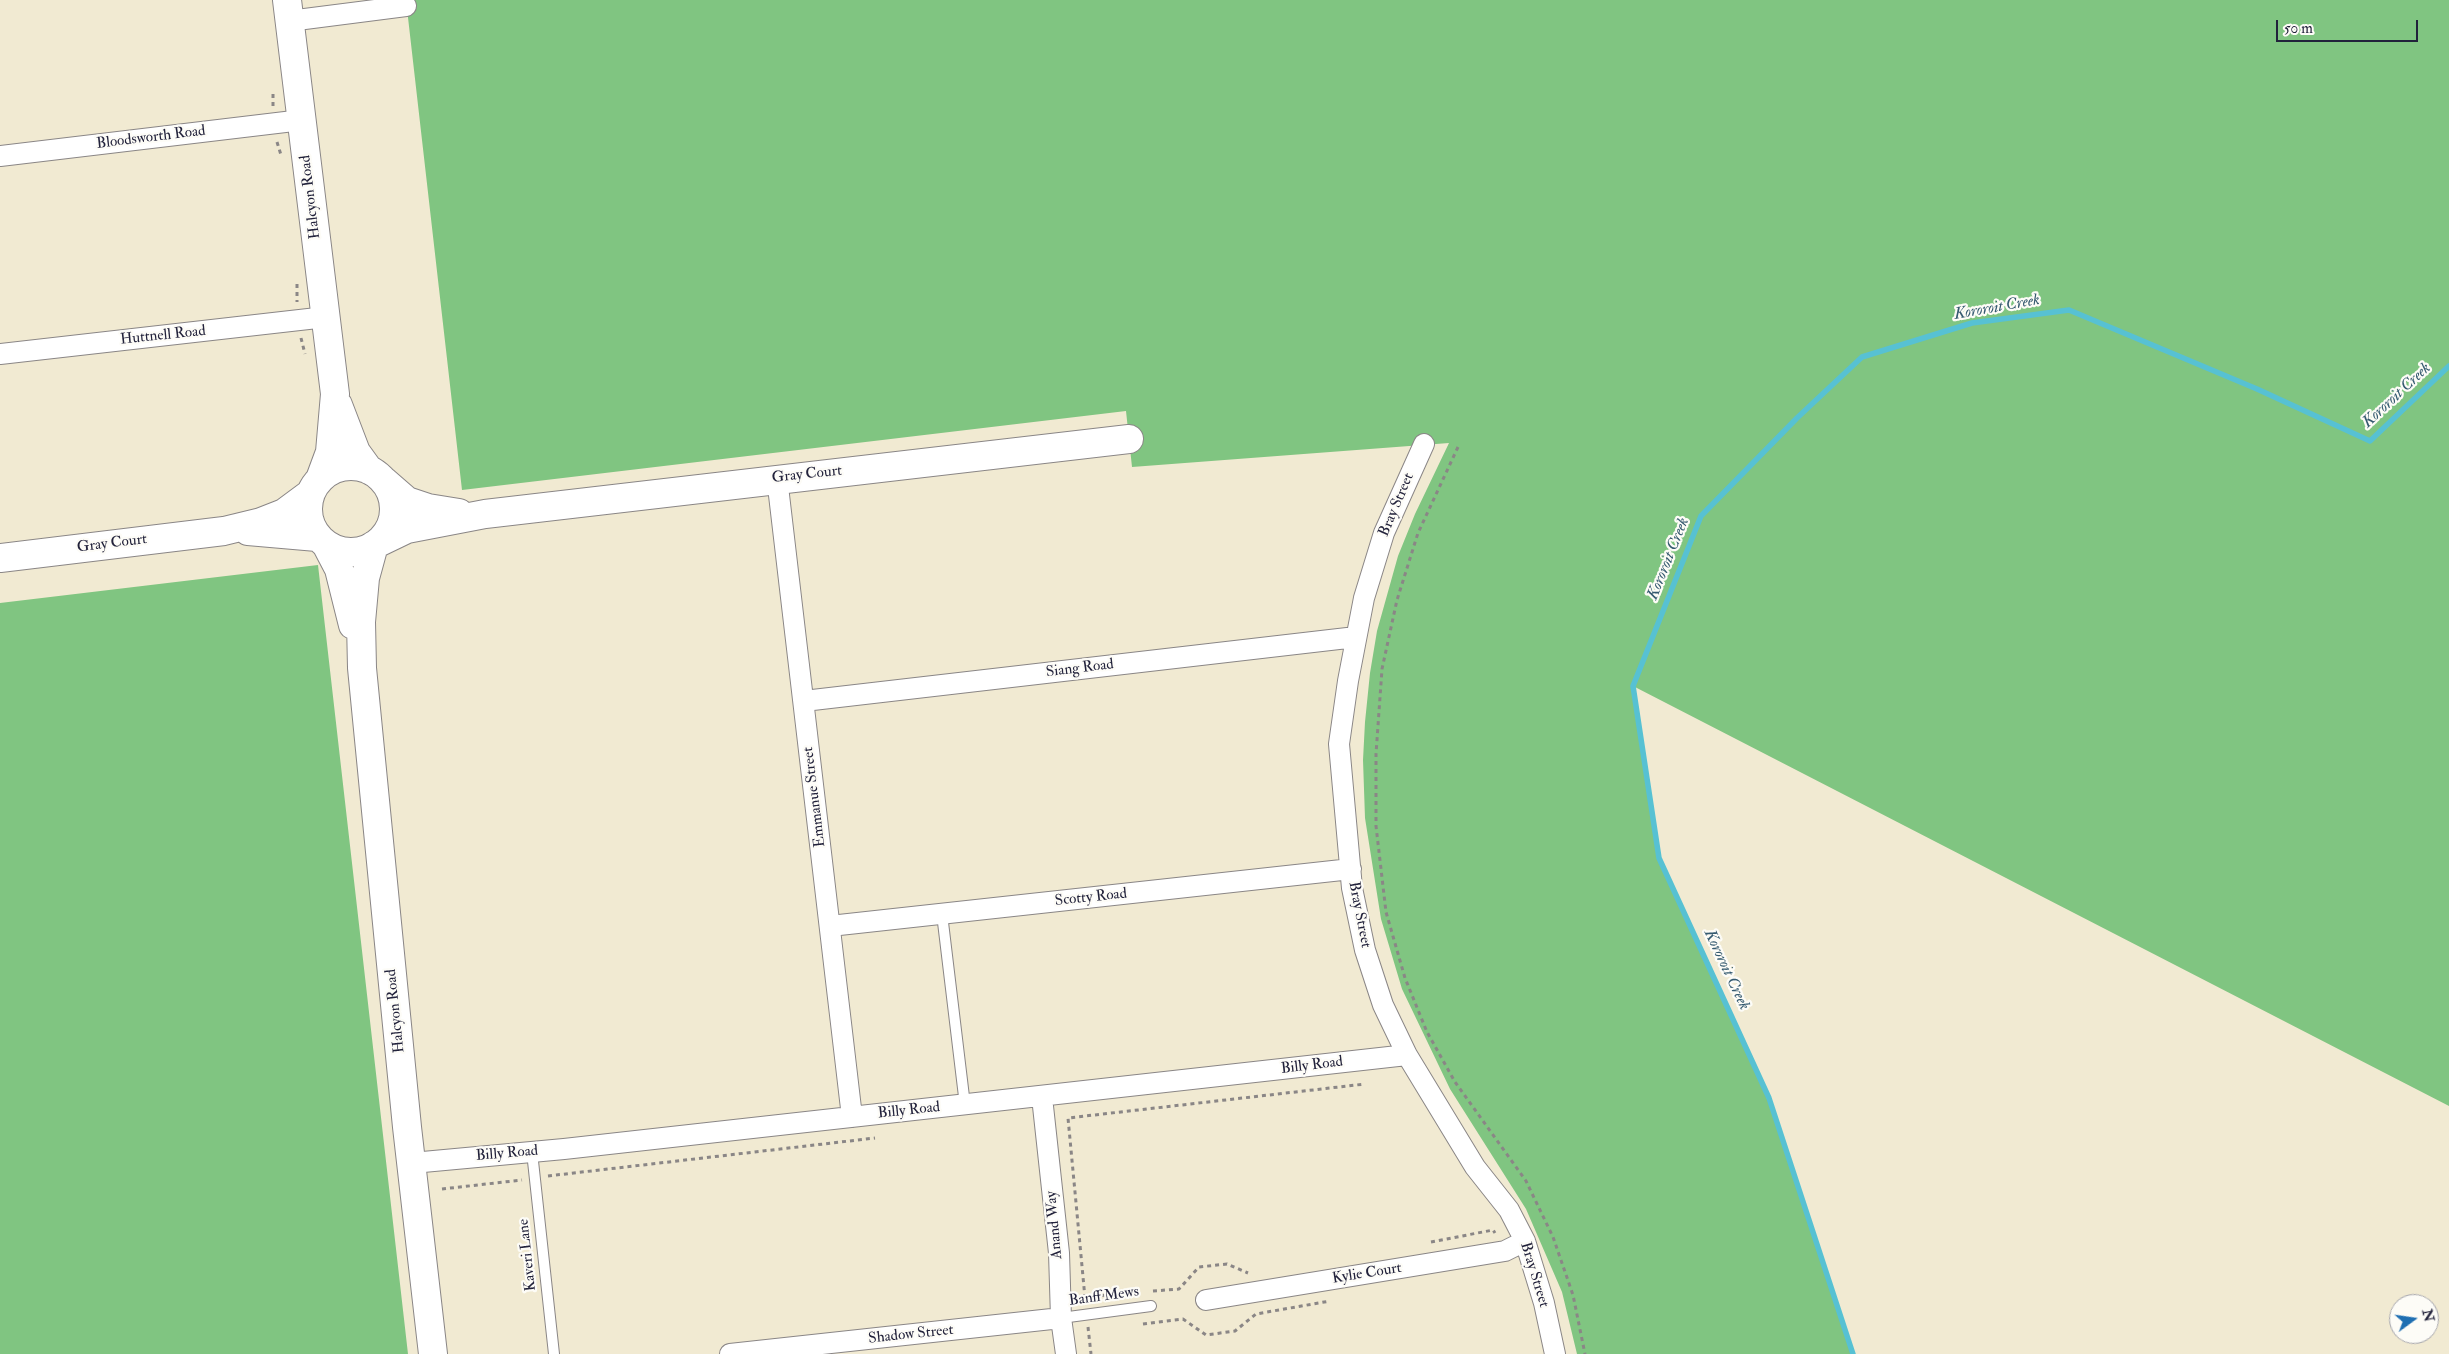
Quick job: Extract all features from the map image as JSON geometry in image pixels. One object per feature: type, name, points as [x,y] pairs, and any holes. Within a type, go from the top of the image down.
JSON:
[{"type":"street","points":[[288,10],[406,6]]},
{"type":"street","name":"Halcyon Road","points":[[288,10],[335,394]]},
{"type":"street","name":"Bloodsworth Road","points":[[0,156],[302,120]]},
{"type":"street","name":"Huttnell Road","points":[[0,354],[326,317]]},
{"type":"street","points":[[335,394],[356,452],[390,490],[394,504],[393,518],[388,531],[377,544],[367,565],[360,622],[362,668]]},
{"type":"street","points":[[335,394],[330,452],[307,511],[310,525],[339,569],[348,599],[362,668]]},
{"type":"street","name":"Gray Court","points":[[485,514],[777,478],[1129,438]]},
{"type":"street","name":"Bray Street","points":[[1424,444],[1384,533],[1364,598],[1356,637],[1339,744],[1352,888],[1365,950],[1383,1005],[1406,1055],[1475,1167],[1509,1210],[1525,1241],[1544,1304],[1555,1354]]},
{"type":"street","points":[[224,531],[261,522],[284,513],[316,486],[326,473],[340,467],[355,466],[376,474],[406,501],[452,513],[485,514]]},
{"type":"street","name":"Emmanue Street","points":[[777,478],[852,1117]]},
{"type":"street","points":[[224,531],[265,531],[322,542],[340,552],[354,553],[407,530],[485,514]]},
{"type":"street","name":"Gray Court","points":[[0,558],[224,531]]},
{"type":"street","name":"Siang Road","points":[[804,701],[1356,637]]},
{"type":"street","name":"Halcyon Road","points":[[362,668],[433,1354]]},
{"type":"street","name":"Scotty Road","points":[[830,926],[1350,870]]},
{"type":"street","name":"Billy Road","points":[[412,1163],[532,1152],[1042,1097],[1406,1055]]},
{"type":"street","name":"Anand Way","points":[[1042,1097],[1059,1254],[1061,1318],[1066,1354]]},
{"type":"street","name":"Kylie Court","points":[[1206,1300],[1505,1251],[1525,1241]]},
{"type":"street","name":"Shadow Street","points":[[730,1354],[1061,1318]]},
{"type":"lane","points":[[942,914],[965,1105]]},
{"type":"lane","name":"Kaveri Lane","points":[[532,1152],[554,1354]]},
{"type":"lane","name":"Banff Mews","points":[[1061,1318],[1151,1306]]},
{"type":"path","points":[[1458,447],[1418,533],[1397,600],[1382,669],[1376,754],[1376,826],[1386,912],[1405,978],[1427,1032],[1455,1082],[1526,1181],[1553,1237],[1574,1295],[1585,1354]]},
{"type":"path","points":[[1092,1354],[1068,1118],[1365,1084]]},
{"type":"path","points":[[442,1189],[875,1138]]},
{"type":"green space","points":[[406,0],[2449,0],[2449,1106],[1633,686],[1659,858],[1769,1098],[1853,1354],[1577,1354],[1562,1292],[1526,1209],[1450,1089],[1402,989],[1381,919],[1365,818],[1363,760],[1365,722],[1377,631],[1398,556],[1415,514],[1449,443],[1132,467],[1126,411],[462,490]]},
{"type":"green space","points":[[318,565],[408,1354],[0,1354],[0,603]]},
{"type":"waterway","name":"Kororoit Creek","points":[[1853,1354],[1769,1098],[1659,858],[1633,686],[1701,516],[1797,418],[1862,357],[1972,323],[2069,310],[2257,389],[2370,441],[2449,366]]}]
